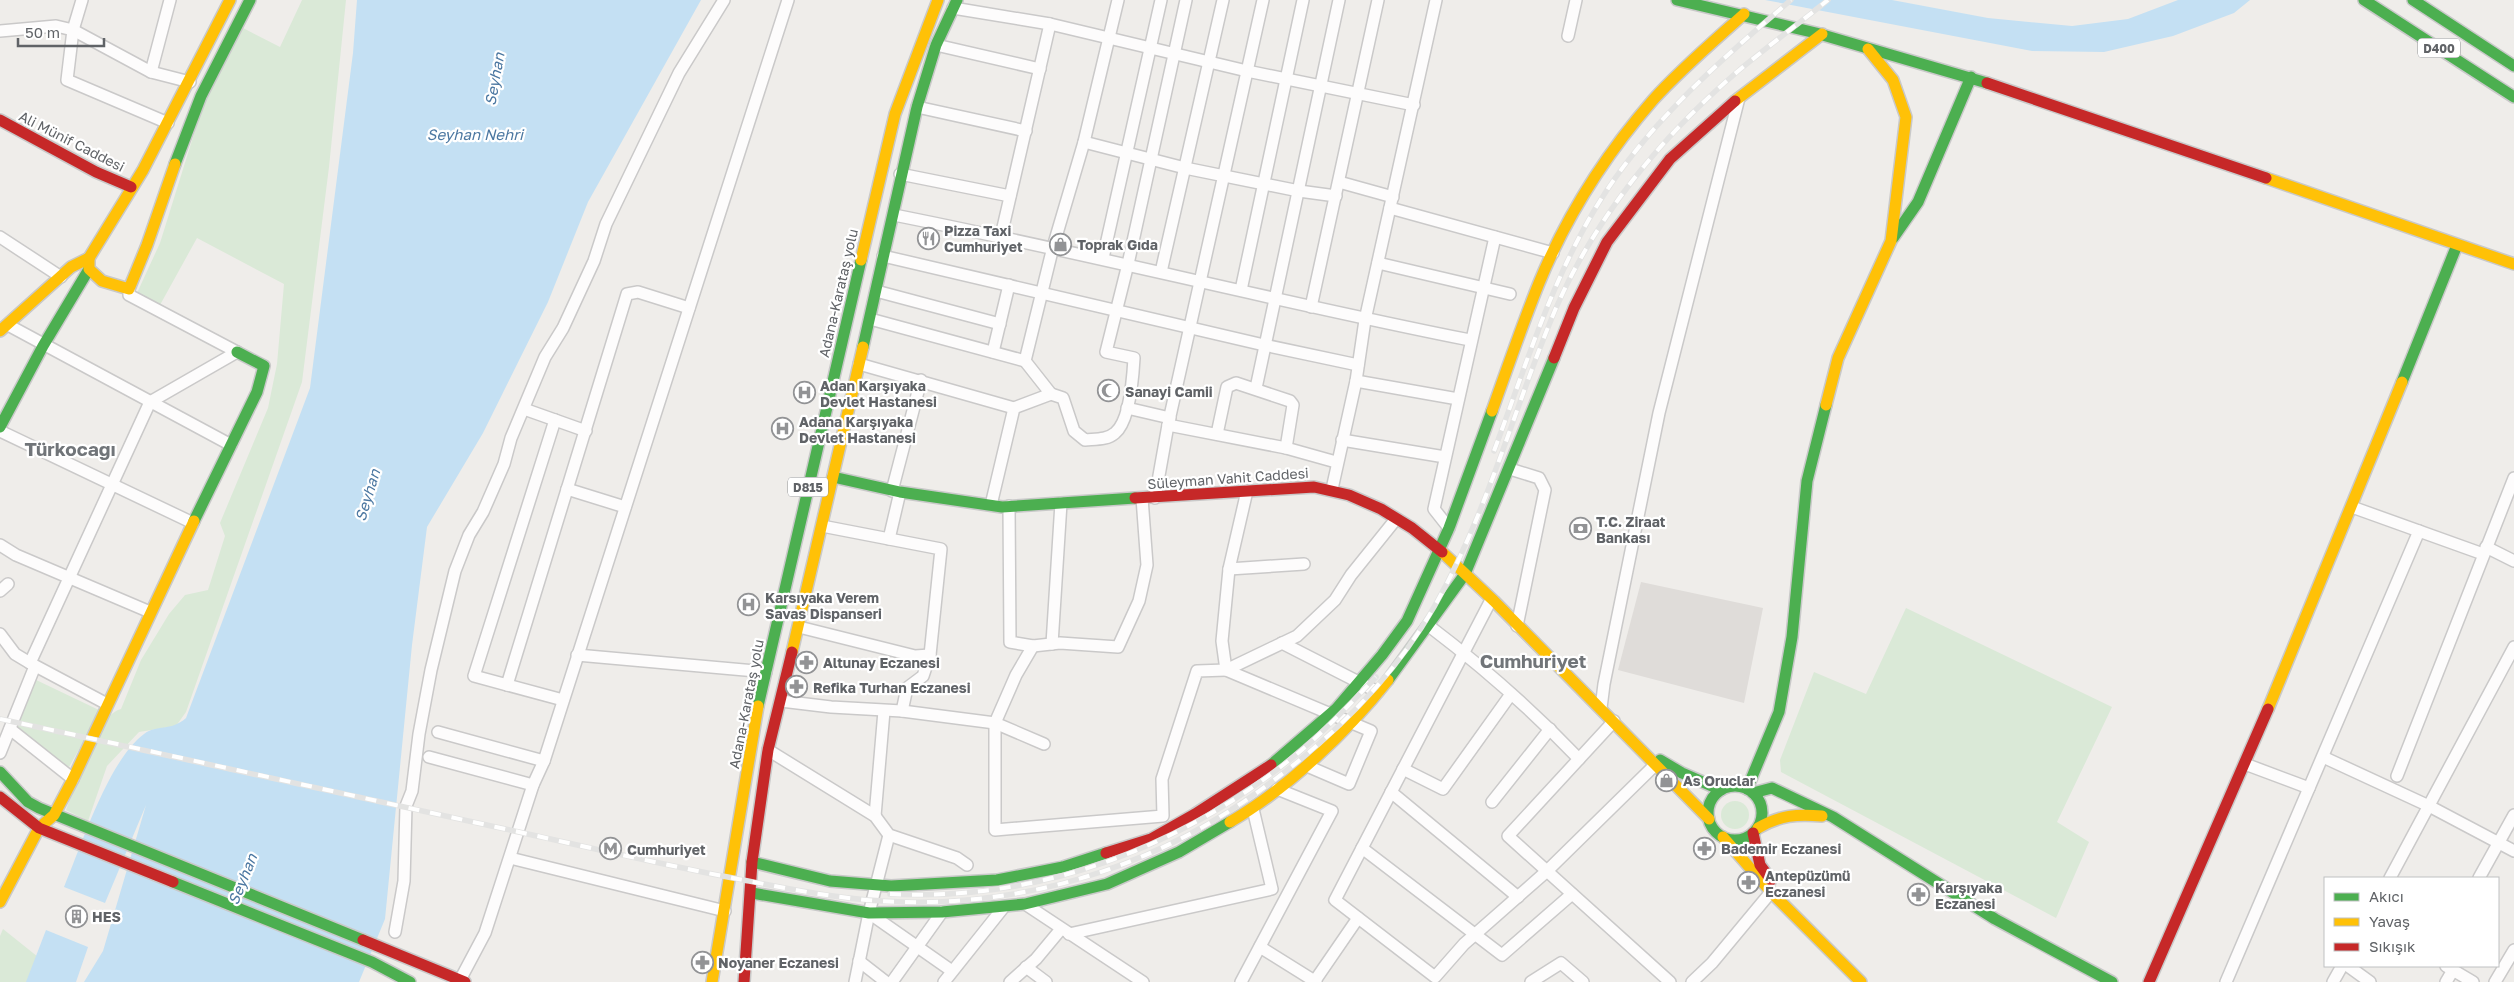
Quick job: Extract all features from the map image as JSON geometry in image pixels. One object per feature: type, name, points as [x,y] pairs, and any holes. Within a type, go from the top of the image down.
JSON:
[{"type":"main road","points":[[0,427],[131,187],[143,170],[190,82],[230,0]]},
{"type":"main road","points":[[89,263],[102,281],[129,289],[141,262],[195,109],[250,0]]},
{"type":"main road","name":"Adana-Karataş yolu","points":[[712,982],[755,721],[894,114],[938,0]]},
{"type":"main road","points":[[1677,0],[1744,14],[1822,34],[1971,77],[2514,264]]},
{"type":"main road","name":"D400","points":[[2364,0],[2514,97]]},
{"type":"main road","name":"D400","points":[[2413,0],[2514,66]]},
{"type":"main road","name":"D815","points":[[744,982],[752,893],[752,862],[768,750],[799,627],[883,256],[894,215],[900,174],[917,107],[936,45],[955,4]]},
{"type":"main road","points":[[752,862],[830,882],[876,885],[997,880],[1063,867],[1151,839],[1265,770],[1331,713],[1382,655],[1406,621],[1449,528],[1513,351],[1553,253],[1581,200],[1626,133],[1674,78],[1744,14]]},
{"type":"main road","points":[[752,893],[869,913],[942,912],[1003,908],[1107,884],[1179,852],[1253,810],[1307,766],[1378,692],[1429,626],[1465,574],[1510,469],[1574,308],[1607,242],[1670,158],[1739,98],[1822,34]]},
{"type":"main road","points":[[1865,46],[1887,68],[1901,98],[1906,117],[1891,241]]},
{"type":"main road","points":[[1750,791],[1778,712],[1792,637],[1807,481],[1836,368],[1891,241],[1918,202],[1971,77]]},
{"type":"main road","name":"Ali Münif Caddesi","points":[[0,120],[96,172],[131,187]]},
{"type":"main road","points":[[2149,982],[2246,764],[2457,245]]},
{"type":"main road","points":[[4,328],[71,267],[89,263]]},
{"type":"main road","points":[[0,902],[39,828],[54,815],[73,779],[150,612],[257,392],[264,366],[237,352]]},
{"type":"main road","name":"Süleyman Vahit Caddesi","points":[[833,477],[896,491],[1010,506],[1314,487],[1332,489],[1374,504],[1440,550],[1626,732]]},
{"type":"main road","points":[[1626,732],[1668,766],[1721,790]]},
{"type":"main road","points":[[1626,732],[1708,818],[1716,833],[1723,837],[1739,840],[1777,816],[1791,813],[1833,817]]},
{"type":"main road","points":[[0,772],[28,802],[54,815],[462,981]]},
{"type":"main road","points":[[1708,818],[1710,802],[1721,790],[1729,787],[1750,791],[1772,788],[1833,817],[1995,919],[2112,982]]},
{"type":"main road","points":[[1750,791],[1761,806],[1761,821],[1756,830],[1760,865],[1800,920]]},
{"type":"main road","points":[[0,797],[39,828],[372,962],[410,982]]},
{"type":"main road","points":[[1723,837],[1771,892],[1861,982]]},
{"type":"street","points":[[82,0],[72,30],[67,80],[168,123]]},
{"type":"street","points":[[151,72],[170,0]]},
{"type":"street","points":[[395,932],[404,881],[406,806],[412,791],[419,734],[431,670],[453,579],[469,535],[483,512],[504,464],[511,438],[545,357],[563,328],[594,261],[606,224],[679,73],[724,0]]},
{"type":"street","points":[[462,981],[485,933],[533,785],[544,761],[788,0]]},
{"type":"street","points":[[1025,361],[1053,247],[1084,142],[1118,0]]},
{"type":"street","points":[[1103,258],[1128,154],[1161,0]]},
{"type":"street","points":[[870,319],[1025,361],[1051,394],[1063,398],[1074,431],[1085,440],[1106,438],[1117,432],[1127,408],[1132,387],[1134,358],[1106,352],[1152,160],[1186,0]]},
{"type":"street","points":[[1161,272],[1223,0]]},
{"type":"street","points":[[1155,498],[1169,422],[1263,0]]},
{"type":"street","points":[[1241,290],[1303,0]]},
{"type":"street","points":[[1256,388],[1339,0]]},
{"type":"street","points":[[1310,307],[1378,0]]},
{"type":"street","points":[[1332,489],[1336,462],[1356,381],[1365,320],[1436,0]]},
{"type":"street","points":[[1568,36],[1576,0]]},
{"type":"street","points":[[955,4],[1414,106]]},
{"type":"street","points":[[1001,236],[1050,24]]},
{"type":"street","points":[[0,31],[56,26],[72,30],[151,72],[190,82]]},
{"type":"street","points":[[936,45],[1040,69]]},
{"type":"street","points":[[1601,708],[1604,684],[1659,413],[1739,98]]},
{"type":"street","points":[[917,107],[1026,131]]},
{"type":"street","points":[[1084,142],[1185,168],[1299,191],[1336,196]]},
{"type":"street","points":[[900,174],[1010,196]]},
{"type":"street","points":[[1339,182],[1392,203],[1553,253]]},
{"type":"street","points":[[894,215],[1103,258],[1365,320],[1470,340]]},
{"type":"street","points":[[0,236],[61,277]]},
{"type":"street","points":[[1449,528],[1434,509],[1470,340],[1495,236]]},
{"type":"street","points":[[883,256],[1264,345],[1358,365]]},
{"type":"street","points":[[1378,263],[1510,294]]},
{"type":"street","points":[[993,352],[1009,285]]},
{"type":"street","points":[[129,289],[129,295],[237,352]]},
{"type":"street","points":[[876,291],[1000,324]]},
{"type":"street","points":[[507,685],[628,294],[638,292],[689,308]]},
{"type":"street","points":[[4,328],[43,346],[231,445]]},
{"type":"street","points":[[0,753],[33,665],[69,578],[150,402],[237,352]]},
{"type":"street","points":[[859,364],[921,380],[1014,408],[1051,394]]},
{"type":"street","points":[[889,539],[896,491],[921,380]]},
{"type":"street","points":[[1356,381],[1458,399]]},
{"type":"street","points":[[1217,434],[1227,387],[1236,383],[1256,388],[1290,401],[1293,405],[1286,448]]},
{"type":"street","points":[[991,505],[1014,408]]},
{"type":"street","points":[[1127,408],[1169,422],[1286,448],[1336,462]]},
{"type":"street","points":[[524,409],[586,432]]},
{"type":"street","points":[[555,420],[474,676],[563,700]]},
{"type":"street","points":[[0,431],[193,524]]},
{"type":"street","points":[[1342,440],[1445,457]]},
{"type":"street","points":[[1510,469],[1539,478],[1545,490],[1517,626]]},
{"type":"street","points":[[2397,776],[2514,478]]},
{"type":"street","points":[[568,489],[624,507]]},
{"type":"street","points":[[1226,670],[1222,641],[1229,569],[1247,492]]},
{"type":"street","points":[[1010,506],[1010,642],[1033,646],[1052,644],[1118,647],[1139,601],[1147,565],[1142,498]]},
{"type":"street","points":[[1052,644],[1061,503]]},
{"type":"street","points":[[2352,507],[2514,562]]},
{"type":"street","points":[[1033,646],[1016,675],[995,723],[995,830],[1163,816],[1162,779],[1197,671],[1226,670],[1297,636],[1335,600],[1396,519]]},
{"type":"street","points":[[822,526],[941,549],[930,655],[923,676],[907,688],[902,711]]},
{"type":"street","points":[[2226,982],[2419,531]]},
{"type":"street","points":[[0,545],[16,555],[150,612]]},
{"type":"street","points":[[1229,569],[1304,564]]},
{"type":"street","points":[[1491,600],[1335,900],[1437,980],[1476,934],[1547,871],[1656,764]]},
{"type":"street","points":[[1429,626],[1463,652],[1511,694],[1550,729],[1579,760]]},
{"type":"street","points":[[799,627],[915,656],[930,655]]},
{"type":"street","points":[[0,635],[15,654],[107,704]]},
{"type":"street","points":[[1282,643],[1360,681],[1378,692]]},
{"type":"street","points":[[2391,877],[2514,647]]},
{"type":"street","points":[[577,656],[766,672]]},
{"type":"street","points":[[1226,670],[1371,731],[1349,784],[1307,766]]},
{"type":"street","points":[[1403,769],[1443,789],[1511,694]]},
{"type":"street","points":[[780,701],[902,711],[995,723],[1044,744]]},
{"type":"street","points":[[875,816],[884,711]]},
{"type":"street","points":[[1614,721],[1508,836],[1670,982]]},
{"type":"street","points":[[10,729],[73,779]]},
{"type":"street","points":[[1492,802],[1550,729]]},
{"type":"street","points":[[438,732],[544,761]]},
{"type":"street","points":[[768,750],[875,816],[889,835],[957,858],[967,865]]},
{"type":"street","points":[[430,757],[533,785]]},
{"type":"street","points":[[2323,757],[2429,806],[2514,851]]},
{"type":"street","points":[[2246,764],[2310,788]]},
{"type":"street","points":[[1240,982],[1332,811],[1277,789]]},
{"type":"street","points":[[1391,792],[1518,897]]},
{"type":"street","points":[[1010,982],[1065,932],[1272,888],[1253,810]]},
{"type":"street","points":[[2480,877],[2514,815]]},
{"type":"street","points":[[855,982],[869,913],[889,835]]},
{"type":"street","points":[[1362,848],[1502,955],[1572,894]]},
{"type":"street","points":[[510,858],[725,911]]},
{"type":"street","points":[[1692,982],[1712,963],[1771,892]]},
{"type":"street","points":[[1025,904],[1143,982]]},
{"type":"street","points":[[944,982],[1003,908]]},
{"type":"street","points":[[892,982],[942,912]]},
{"type":"street","points":[[869,913],[952,971]]},
{"type":"street","points":[[1260,947],[1315,982],[1358,918]]},
{"type":"street","points":[[2495,982],[2514,950]]},
{"type":"street","points":[[859,961],[886,982]]},
{"type":"street","points":[[1531,982],[1561,963],[1583,982]]},
{"type":"street","points":[[2333,982],[2341,967]]},
{"type":"street","points":[[2349,967],[2370,982]]},
{"type":"street","points":[[1026,968],[1046,982]]},
{"type":"street","points":[[2446,982],[2450,968],[2473,982]]},
{"type":"shaded area","points":[[1641,582],[1763,608],[1744,703],[1618,670]]},
{"type":"green space","points":[[302,0],[346,0],[329,167],[302,382],[186,712],[176,726],[139,732],[107,766],[88,821],[66,810],[80,768],[94,737],[102,724],[121,709],[141,660],[169,614],[185,595],[208,590],[225,536],[220,523],[268,408],[277,364],[284,284],[197,238],[160,305],[137,293],[160,243],[208,89],[243,28],[280,47]]},
{"type":"green space","points":[[1906,608],[2112,707],[2057,822],[2089,842],[2056,918],[1781,772],[1780,760],[1814,672],[1866,694]]},
{"type":"green space","points":[[32,678],[101,711],[69,767],[12,733]]},
{"type":"green space","points":[[1735,801],[1745,805],[1749,815],[1745,825],[1735,829],[1725,825],[1721,815],[1725,805]]},
{"type":"green space","points":[[3,929],[38,957],[31,982],[0,982],[0,936]]},
{"type":"water","name":"Seyhan Nehri","points":[[357,0],[701,0],[588,202],[548,302],[483,433],[427,527],[412,645],[385,919],[359,982],[84,982],[103,951],[146,805],[105,903],[64,887],[97,804],[119,763],[144,734],[154,729],[175,725],[186,718],[310,388],[353,53]]},
{"type":"water","points":[[1765,0],[1892,0],[1988,18],[2072,26],[2128,19],[2178,0],[2250,0],[2234,13],[2173,36],[2104,52],[2032,51]]},
{"type":"water","points":[[46,930],[88,947],[76,982],[26,982]]},
{"type":"railway","points":[[1494,451],[1557,284],[1572,251],[1607,190],[1626,163],[1669,112],[1716,66],[1791,0]]},
{"type":"railway","points":[[0,719],[674,866],[839,897],[904,902],[953,901],[1002,896],[1050,886],[1097,873],[1143,856],[1187,835],[1230,811],[1270,783],[1340,725],[1382,681],[1418,633],[1453,571],[1485,497],[1556,308],[1572,274],[1611,210],[1657,151],[1709,97],[1748,63],[1828,0]]},
{"type":"railway","points":[[890,894],[945,894],[1000,889],[1054,878],[1106,862],[1157,841],[1206,816],[1253,787],[1297,754],[1327,727],[1376,677]]},
{"type":"traffic: fast","points":[[175,164],[201,96],[250,0]]},
{"type":"traffic: fast","points":[[863,347],[917,107],[936,45],[957,0]]},
{"type":"traffic: fast","points":[[1677,0],[1816,33],[1987,83]]},
{"type":"traffic: fast","points":[[2364,0],[2514,97]]},
{"type":"traffic: fast","points":[[2413,0],[2514,66]]},
{"type":"traffic: fast","points":[[1893,238],[1918,202],[1971,77]]},
{"type":"traffic: fast","points":[[2402,382],[2457,245]]},
{"type":"traffic: fast","points":[[758,706],[861,260]]},
{"type":"traffic: fast","points":[[0,427],[43,346],[89,269]]},
{"type":"traffic: fast","points":[[194,521],[257,392],[264,366],[237,352]]},
{"type":"traffic: fast","points":[[1388,680],[1465,574],[1554,358]]},
{"type":"traffic: fast","points":[[1747,789],[1779,712],[1792,637],[1807,481],[1826,405]]},
{"type":"traffic: fast","points":[[1271,765],[1336,709],[1382,655],[1407,621],[1449,528],[1492,411]]},
{"type":"traffic: fast","points":[[833,477],[900,492],[1002,507],[1135,498]]},
{"type":"traffic: fast","points":[[1660,760],[1682,773],[1721,790]]},
{"type":"traffic: fast","points":[[0,772],[28,802],[39,808],[363,940]]},
{"type":"traffic: fast","points":[[1735,786],[1745,788],[1754,794],[1760,803],[1762,813],[1760,823],[1754,832],[1745,838],[1735,840],[1725,838],[1716,832],[1710,823],[1708,813],[1710,803],[1716,794],[1725,788],[1735,786]]},
{"type":"traffic: fast","points":[[1753,793],[1772,788],[1833,817],[1995,919],[2112,982]]},
{"type":"traffic: fast","points":[[752,893],[869,913],[942,912],[1025,904],[1107,884],[1179,852],[1230,822]]},
{"type":"traffic: fast","points":[[752,862],[830,881],[891,886],[997,880],[1063,867],[1106,853]]},
{"type":"traffic: fast","points":[[173,882],[372,962],[410,982]]},
{"type":"traffic: slow","points":[[0,331],[71,267],[89,258],[143,170],[230,0]]},
{"type":"traffic: slow","points":[[861,260],[895,114],[938,0]]},
{"type":"traffic: slow","points":[[1492,411],[1539,283],[1562,234],[1588,187],[1619,142],[1653,100],[1744,14]]},
{"type":"traffic: slow","points":[[1735,101],[1822,34]]},
{"type":"traffic: slow","points":[[1826,405],[1838,358],[1891,241],[1906,117],[1893,80],[1868,49]]},
{"type":"traffic: slow","points":[[89,258],[89,269],[102,281],[129,289],[147,245],[175,164]]},
{"type":"traffic: slow","points":[[2266,178],[2514,264]]},
{"type":"traffic: slow","points":[[792,652],[863,347]]},
{"type":"traffic: slow","points":[[2268,709],[2402,382]]},
{"type":"traffic: slow","points":[[0,902],[39,828],[54,815],[73,779],[194,521]]},
{"type":"traffic: slow","points":[[1442,552],[1494,601],[1709,819]]},
{"type":"traffic: slow","points":[[1230,822],[1273,793],[1315,758],[1372,700],[1388,680]]},
{"type":"traffic: slow","points":[[712,982],[758,706]]},
{"type":"traffic: slow","points":[[1758,828],[1774,820],[1789,816],[1822,816]]},
{"type":"traffic: slow","points":[[1723,837],[1771,892],[1861,982]]},
{"type":"traffic: jam","points":[[1987,83],[2266,178]]},
{"type":"traffic: jam","points":[[1554,358],[1574,308],[1607,242],[1670,159],[1735,101]]},
{"type":"traffic: jam","points":[[0,120],[96,172],[131,187]]},
{"type":"traffic: jam","points":[[1135,498],[1314,487],[1349,495],[1381,509],[1412,528],[1442,552]]},
{"type":"traffic: jam","points":[[744,982],[752,862],[768,750],[792,652]]},
{"type":"traffic: jam","points":[[2149,982],[2268,709]]},
{"type":"traffic: jam","points":[[1106,853],[1151,839],[1195,814],[1271,765]]},
{"type":"traffic: jam","points":[[0,797],[39,828],[173,882]]},
{"type":"traffic: jam","points":[[1753,833],[1760,865],[1771,880]]},
{"type":"traffic: jam","points":[[363,940],[465,982]]},
{"type":"place","name":"Pizza Taxi Cumhuriyet","points":[[928,238]]},
{"type":"place","name":"Toprak Gıda","points":[[1061,244]]},
{"type":"place","name":"Sanayi Camii","points":[[1109,391]]},
{"type":"place","name":"Adan Karşıyaka Devlet Hastanesi","points":[[804,393]]},
{"type":"place","name":"Adana Karşıyaka Devlet Hastanesi","points":[[783,429]]},
{"type":"place","name":"T.C. Ziraat Bankası","points":[[1580,529]]},
{"type":"place","name":"Karsıyaka Verem Savas Dispanseri","points":[[749,605]]},
{"type":"place","name":"Altunay Eczanesi","points":[[807,662]]},
{"type":"place","name":"Refika Turhan Eczanesi","points":[[797,687]]},
{"type":"place","name":"As Oruclar","points":[[1667,780]]},
{"type":"place","name":"Bademir Eczanesi","points":[[1705,848]]},
{"type":"place","name":"Cumhuriyet","points":[[611,849]]},
{"type":"place","name":"Antepüzümü Eczanesi","points":[[1749,883]]},
{"type":"place","name":"Karşıyaka Eczanesi","points":[[1919,895]]},
{"type":"place","name":"HES","points":[[76,916]]},
{"type":"place","name":"Noyaner Eczanesi","points":[[702,962]]},
{"type":"district","name":"Türkocağı","points":[[70,448]]},
{"type":"district","name":"Cumhuriyet","points":[[1533,660]]},
{"type":"water label","name":"Seyhan","points":[[494,79]]},
{"type":"water label","name":"Seyhan","points":[[367,495]]},
{"type":"water label","name":"Seyhan","points":[[242,879]]}]
